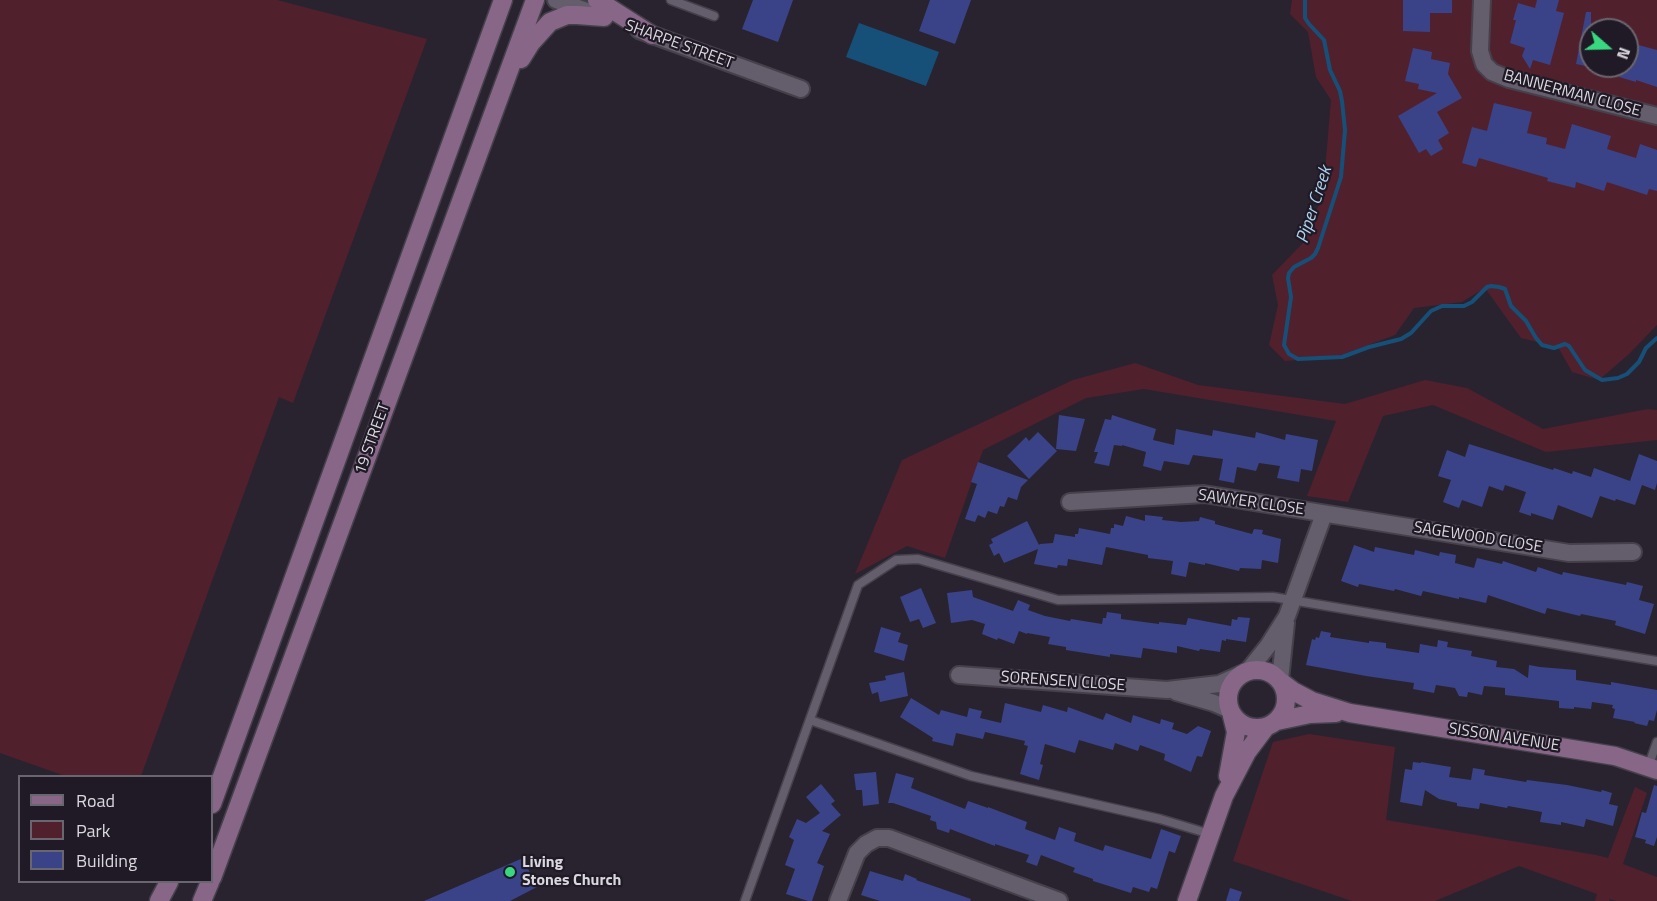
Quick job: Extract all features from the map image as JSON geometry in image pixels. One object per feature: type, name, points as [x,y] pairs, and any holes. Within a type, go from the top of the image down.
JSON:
[{"type":"main road","name":"19 STREET","points":[[213,801],[503,0]]},
{"type":"main road","name":"19 STREET","points":[[213,875],[535,0]]},
{"type":"main road","points":[[597,0],[652,35]]},
{"type":"main road","points":[[499,97],[531,43],[550,22],[567,15],[604,17]]},
{"type":"main road","points":[[1186,901],[1224,796],[1247,752],[1284,712],[1286,691],[1280,681],[1269,671],[1253,669],[1243,673],[1233,682],[1229,693],[1236,732],[1224,796]]},
{"type":"main road","name":"SISSON AVENUE","points":[[1280,681],[1312,701],[1350,713],[1615,756],[1653,769]]},
{"type":"main road","points":[[1231,713],[1248,727],[1256,729],[1271,724]]},
{"type":"main road","name":"SISSON AVENUE","points":[[1271,724],[1310,714],[1350,713]]},
{"type":"main road","points":[[159,901],[168,883]]},
{"type":"main road","points":[[170,901],[179,883]]},
{"type":"main road","name":"19 STREET","points":[[202,901],[210,883]]},
{"type":"street","name":"SHARPE STREET","points":[[556,0],[801,89]]},
{"type":"street","name":"BANNERMAN CLOSE","points":[[1482,0],[1480,51],[1484,64],[1492,72],[1502,77],[1657,116]]},
{"type":"street","name":"SAWYER CLOSE","points":[[1070,502],[1204,494],[1324,514]]},
{"type":"street","name":"SAGEWOOD CLOSE","points":[[1324,514],[1569,553],[1633,552]]},
{"type":"street","points":[[1243,673],[1268,646],[1287,616],[1324,514]]},
{"type":"street","points":[[1280,681],[1287,616]]},
{"type":"street","name":"SORENSEN CLOSE","points":[[959,675],[1167,690],[1219,684],[1243,673]]},
{"type":"street","name":"SORENSEN CLOSE","points":[[1167,690],[1214,704],[1231,713]]},
{"type":"street","points":[[838,901],[857,854],[866,844],[877,838],[889,838],[1059,901]]},
{"type":"lane","points":[[671,0],[714,16]]},
{"type":"lane","points":[[745,901],[858,585],[896,560],[918,560],[1058,600],[1274,597],[1657,661]]},
{"type":"lane","points":[[810,720],[970,777],[1160,819],[1210,834]]},
{"type":"lane","points":[[1653,769],[1657,742]]},
{"type":"green space","points":[[0,0],[277,0],[427,39],[293,403],[279,397],[141,775],[62,775],[0,753]]},
{"type":"green space","points":[[1292,0],[1657,0],[1657,325],[1599,380],[1572,372],[1558,347],[1521,338],[1485,288],[1462,302],[1414,308],[1395,335],[1336,357],[1285,361],[1269,345],[1278,305],[1272,275],[1303,243],[1323,195],[1331,100],[1316,77],[1308,32],[1290,14]]},
{"type":"green space","points":[[1135,363],[1198,385],[1345,404],[1425,380],[1467,388],[1543,429],[1648,409],[1657,410],[1657,440],[1546,452],[1433,405],[1383,416],[1348,502],[1307,496],[1336,421],[1144,389],[1086,398],[983,450],[945,558],[907,546],[855,574],[902,460],[1073,380]]},
{"type":"green space","points":[[1309,734],[1395,747],[1386,820],[1608,858],[1635,787],[1647,793],[1623,864],[1657,877],[1657,901],[1610,899],[1609,901],[1595,901],[1597,894],[1519,866],[1435,901],[1352,901],[1233,861],[1273,742]]},
{"type":"water","points":[[859,23],[939,52],[926,86],[846,57]]},
{"type":"building","points":[[753,0],[793,0],[778,42],[742,29]]},
{"type":"building","points":[[930,0],[971,0],[955,44],[919,31]]},
{"type":"building","points":[[1403,0],[1452,0],[1452,13],[1430,13],[1430,32],[1403,31]]},
{"type":"building","points":[[1537,0],[1559,0],[1556,11],[1564,13],[1550,65],[1533,60],[1530,69],[1522,56],[1525,48],[1510,43],[1518,3],[1535,8]]},
{"type":"building","points":[[1586,12],[1591,12],[1591,18],[1585,18]]},
{"type":"building","points":[[1639,45],[1657,50],[1657,87],[1636,80],[1636,82],[1622,78],[1639,78]]},
{"type":"building","points":[[1413,48],[1432,52],[1431,59],[1450,63],[1448,74],[1462,98],[1437,112],[1449,133],[1438,140],[1443,149],[1431,156],[1426,149],[1419,153],[1398,116],[1437,93],[1418,89],[1419,84],[1405,81]]},
{"type":"building","points":[[1579,48],[1579,65],[1576,64]]},
{"type":"building","points":[[1494,103],[1532,112],[1527,133],[1547,138],[1546,144],[1565,149],[1572,124],[1611,136],[1607,149],[1636,158],[1640,144],[1657,150],[1657,191],[1649,189],[1647,195],[1607,182],[1604,191],[1576,182],[1575,188],[1479,158],[1476,167],[1462,163],[1472,127],[1487,131]]},
{"type":"building","points":[[1059,415],[1085,419],[1076,451],[1056,449]]},
{"type":"building","points":[[1112,415],[1156,429],[1153,440],[1174,445],[1176,429],[1212,436],[1213,430],[1255,438],[1256,432],[1285,440],[1286,434],[1318,440],[1312,471],[1301,469],[1299,482],[1277,478],[1280,466],[1259,463],[1256,471],[1237,467],[1234,483],[1219,480],[1223,459],[1193,455],[1189,465],[1164,461],[1161,471],[1143,466],[1146,452],[1122,445],[1114,445],[1109,466],[1094,463],[1098,452],[1094,452],[1105,419],[1111,420]]},
{"type":"building","points":[[1038,432],[1057,451],[1029,479],[1007,456],[1026,437],[1029,441]]},
{"type":"building","points":[[1469,444],[1553,470],[1554,468],[1572,474],[1573,471],[1591,477],[1594,468],[1630,481],[1639,454],[1657,461],[1657,483],[1655,490],[1642,485],[1635,505],[1600,496],[1592,518],[1558,505],[1553,520],[1519,512],[1526,492],[1505,485],[1503,491],[1489,486],[1482,507],[1462,500],[1459,508],[1443,502],[1451,480],[1438,476],[1447,450],[1465,457]]},
{"type":"building","points":[[978,462],[1028,480],[1021,487],[1017,500],[1008,497],[1004,507],[1000,506],[997,514],[988,511],[985,518],[978,515],[975,522],[965,519],[977,484],[971,482]]},
{"type":"building","points":[[1145,515],[1181,522],[1199,521],[1200,517],[1215,521],[1215,524],[1252,534],[1254,529],[1263,530],[1262,534],[1281,539],[1278,563],[1262,560],[1261,569],[1240,568],[1239,571],[1205,563],[1205,565],[1189,562],[1186,577],[1171,574],[1173,561],[1148,558],[1148,555],[1106,547],[1102,565],[1068,559],[1067,566],[1058,565],[1057,568],[1034,564],[1038,549],[1004,563],[999,553],[994,556],[989,545],[993,543],[991,539],[1027,521],[1039,545],[1053,543],[1055,534],[1075,537],[1079,528],[1110,534],[1114,524],[1123,526],[1126,516],[1145,521]]},
{"type":"building","points":[[1354,545],[1374,552],[1375,547],[1414,555],[1415,550],[1439,556],[1440,552],[1456,555],[1455,563],[1474,568],[1477,558],[1502,564],[1503,561],[1536,572],[1538,567],[1562,575],[1563,572],[1626,585],[1627,582],[1643,586],[1639,600],[1654,604],[1645,634],[1615,625],[1616,621],[1547,608],[1545,614],[1488,595],[1486,603],[1423,591],[1421,596],[1395,589],[1394,591],[1359,584],[1358,587],[1341,581]]},
{"type":"building","points":[[921,588],[936,623],[923,628],[919,619],[910,622],[900,597]]},
{"type":"building","points":[[972,590],[973,597],[1013,611],[1018,600],[1030,605],[1028,610],[1070,621],[1071,619],[1102,624],[1107,612],[1121,614],[1121,619],[1159,624],[1159,622],[1186,625],[1188,618],[1231,626],[1232,619],[1250,618],[1246,642],[1222,640],[1220,652],[1200,649],[1199,651],[1177,646],[1177,653],[1143,648],[1141,658],[1110,654],[1110,657],[1066,650],[1066,647],[1048,644],[1050,637],[1019,631],[1014,644],[982,634],[985,624],[972,620],[951,623],[947,593]]},
{"type":"building","points":[[881,627],[901,633],[898,642],[908,645],[904,661],[874,652]]},
{"type":"building","points":[[1321,631],[1331,633],[1330,637],[1369,643],[1369,641],[1386,643],[1386,648],[1419,653],[1420,644],[1437,647],[1438,640],[1448,642],[1447,647],[1472,651],[1471,656],[1497,661],[1496,667],[1514,669],[1528,678],[1529,665],[1576,670],[1576,680],[1611,685],[1611,682],[1657,690],[1657,710],[1654,721],[1649,720],[1647,726],[1613,718],[1615,709],[1612,708],[1613,705],[1592,702],[1591,709],[1559,708],[1559,701],[1505,695],[1505,688],[1484,686],[1482,695],[1468,692],[1467,697],[1459,696],[1455,688],[1436,685],[1434,693],[1413,689],[1414,683],[1306,665],[1312,639],[1319,638]]},
{"type":"building","points":[[904,672],[908,696],[880,702],[878,692],[872,694],[869,683],[886,680],[885,676]]},
{"type":"building","points":[[911,698],[939,715],[941,710],[967,717],[969,708],[982,711],[980,718],[1001,723],[1005,703],[1041,712],[1043,705],[1067,712],[1068,707],[1103,720],[1106,713],[1131,723],[1133,715],[1160,724],[1161,719],[1174,723],[1172,729],[1187,734],[1198,726],[1211,731],[1202,757],[1197,756],[1191,772],[1164,760],[1165,754],[1140,745],[1138,751],[1115,743],[1113,750],[1079,740],[1075,753],[1045,744],[1039,780],[1020,774],[1028,746],[1024,745],[1025,741],[985,732],[983,739],[956,733],[953,746],[932,741],[933,738],[900,717]]},
{"type":"building","points":[[1413,762],[1451,767],[1449,777],[1471,780],[1473,768],[1485,770],[1484,775],[1612,793],[1609,804],[1618,806],[1613,826],[1586,819],[1584,827],[1561,822],[1561,825],[1540,822],[1542,812],[1480,803],[1479,809],[1457,806],[1457,803],[1439,799],[1425,790],[1422,806],[1400,802],[1405,769],[1412,770]]},
{"type":"building","points":[[876,772],[879,804],[863,806],[862,790],[856,790],[854,774]]},
{"type":"building","points":[[896,773],[914,778],[911,788],[965,809],[968,801],[988,807],[1027,822],[1025,829],[1055,840],[1059,827],[1076,833],[1074,841],[1103,851],[1105,845],[1151,859],[1161,829],[1181,836],[1175,853],[1169,851],[1157,889],[1151,887],[1149,892],[1133,887],[1131,893],[1093,881],[1093,879],[1073,872],[1075,868],[1041,855],[1037,866],[1026,862],[1029,855],[995,844],[995,846],[950,829],[949,833],[937,829],[936,822],[930,820],[931,816],[888,803]]},
{"type":"building","points":[[821,784],[835,801],[831,804],[841,815],[822,831],[830,834],[817,863],[824,866],[812,901],[808,901],[786,894],[795,869],[785,865],[794,840],[789,837],[797,819],[806,823],[820,813],[806,797]]},
{"type":"building","points":[[1654,785],[1657,786],[1657,837],[1654,846],[1645,843],[1646,840],[1635,837],[1642,812],[1646,813]]},
{"type":"building","name":"Living Stones Church","points":[[523,858],[537,887],[510,901],[424,901]]},
{"type":"building","points":[[870,871],[903,881],[905,874],[971,899],[970,901],[880,901],[861,895]]},
{"type":"building","points":[[1230,888],[1242,892],[1239,901],[1226,901]]},
{"type":"waterway","name":"Piper Creek","points":[[1305,0],[1305,18],[1324,40],[1330,70],[1340,91],[1345,130],[1341,177],[1318,248],[1311,258],[1294,267],[1289,273],[1291,297],[1284,345],[1289,354],[1298,359],[1342,357],[1401,339],[1411,333],[1431,311],[1442,306],[1464,306],[1491,286],[1505,289],[1511,306],[1526,321],[1542,345],[1554,348],[1565,344],[1569,346],[1585,370],[1602,380],[1627,374],[1639,362],[1646,348],[1657,338]]},
{"type":"place","name":"Living Stones Church","points":[[510,872]]}]
